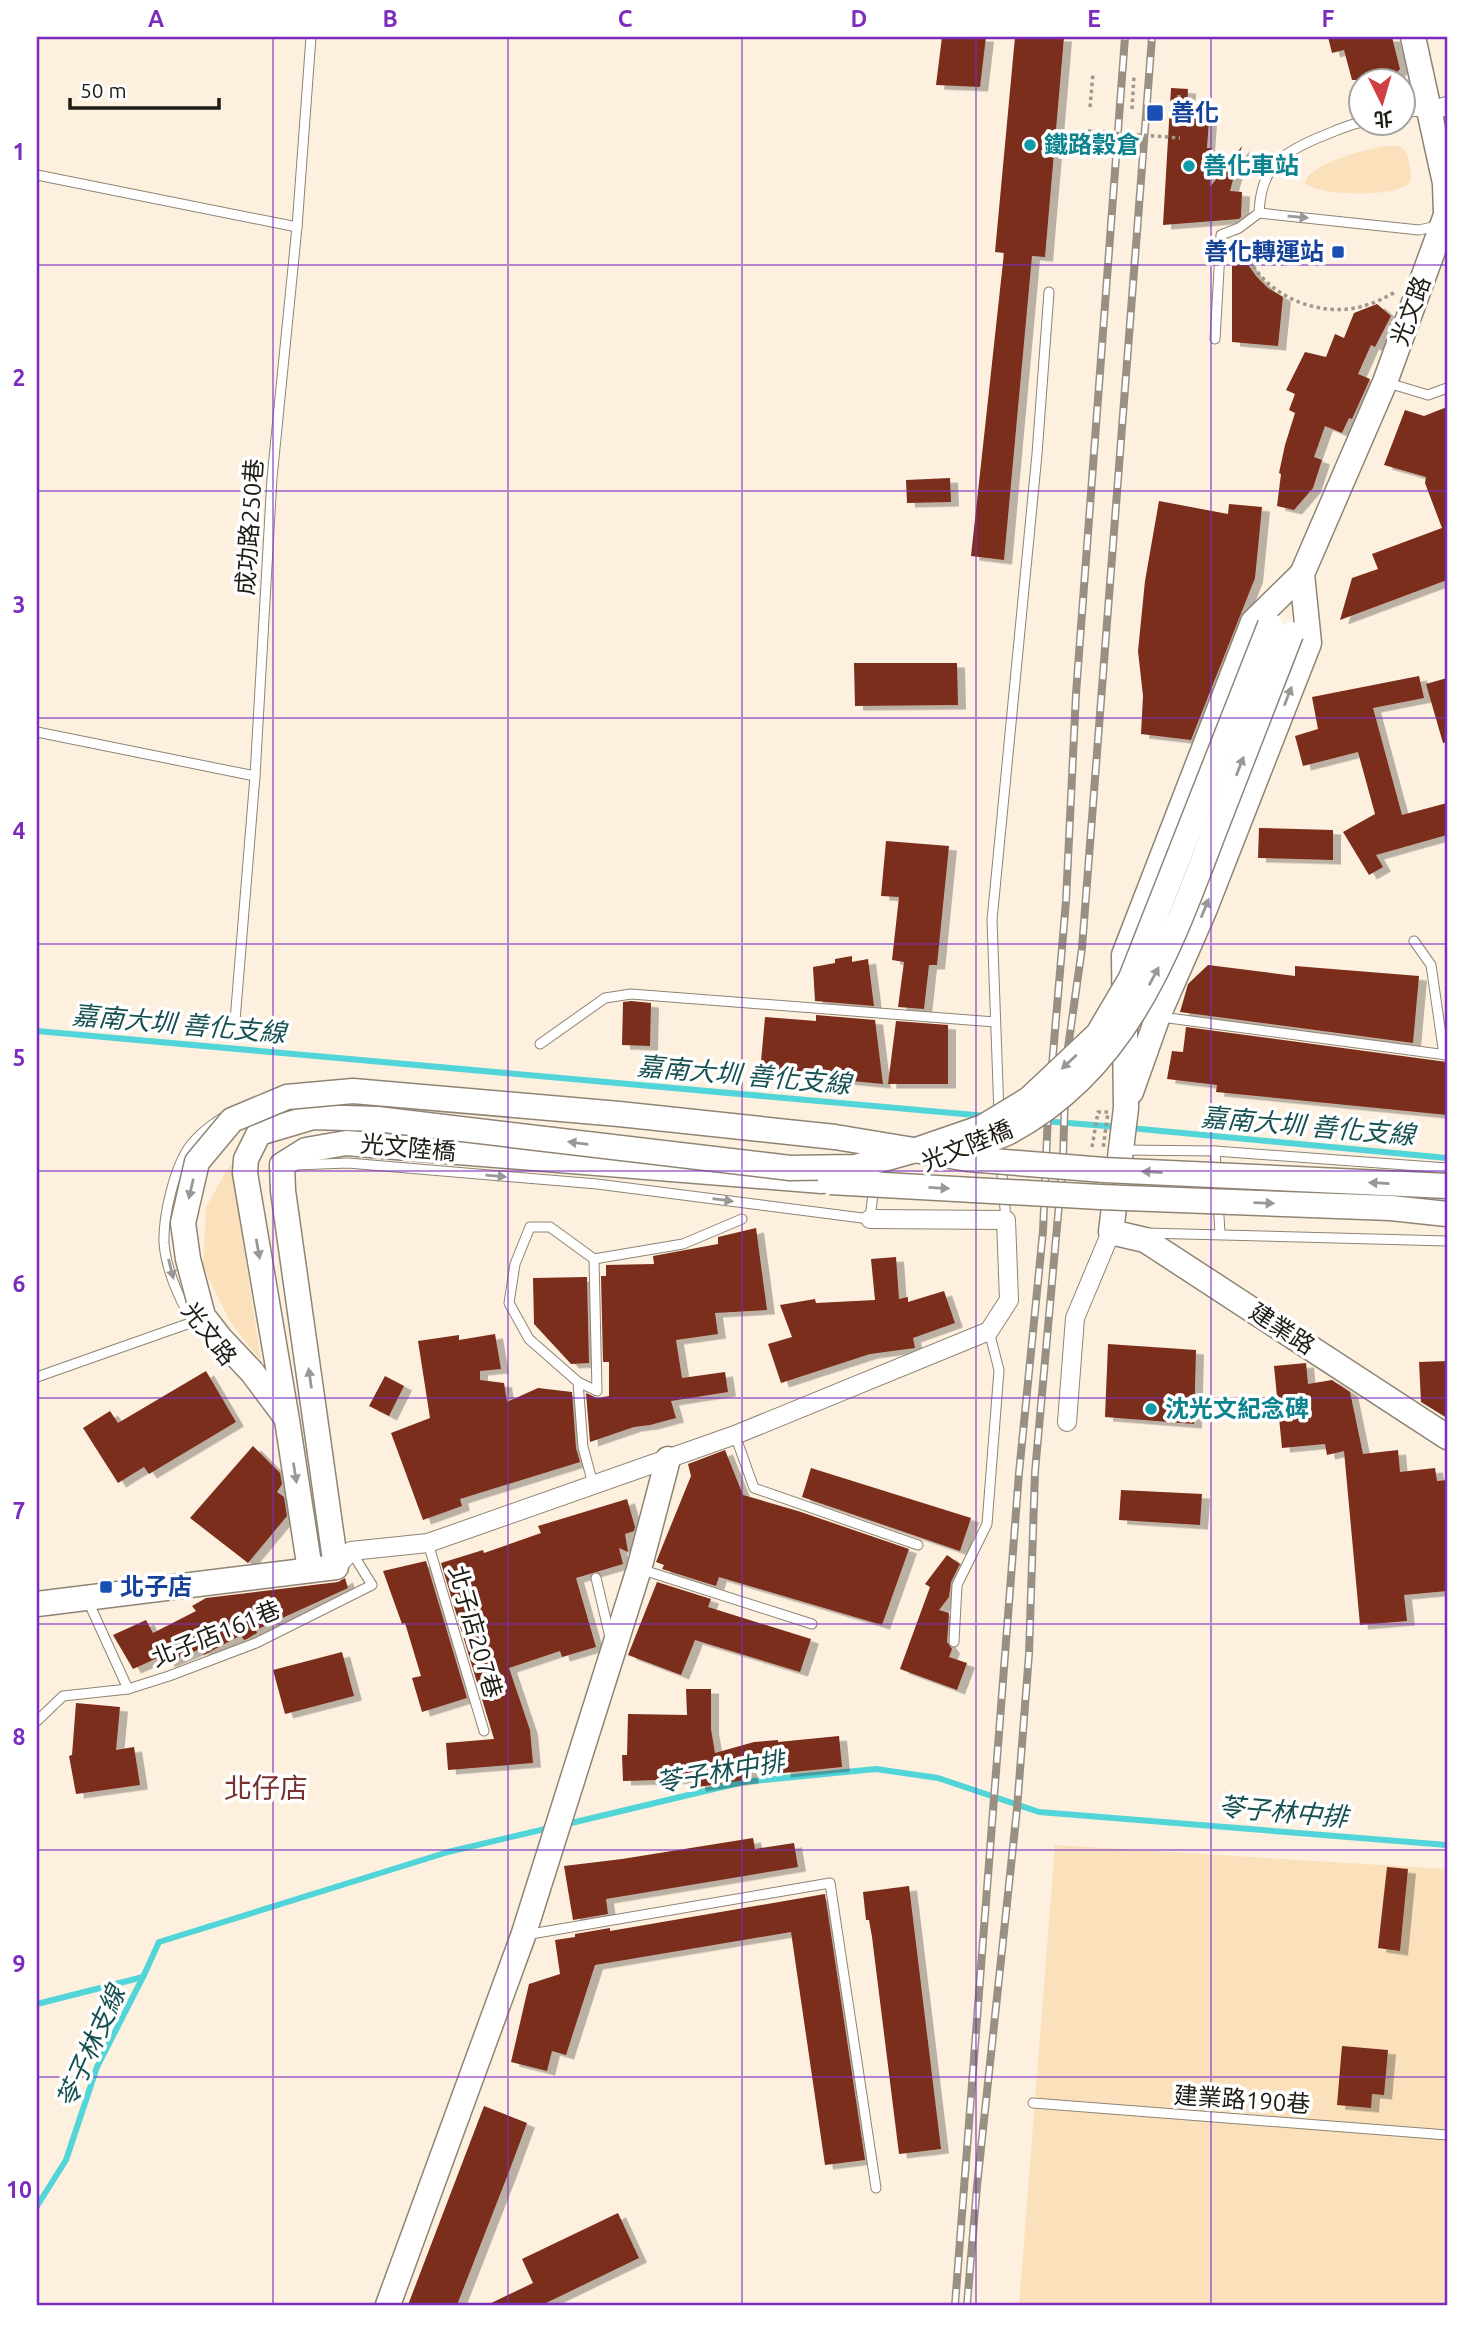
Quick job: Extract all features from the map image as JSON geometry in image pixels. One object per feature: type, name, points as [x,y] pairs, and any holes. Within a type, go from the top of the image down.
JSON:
[{"type":"street","name":"光文路","points":[[1302,574],[1385,382],[1447,215],[1438,109],[1413,37]]},
{"type":"street","points":[[1280,629],[1302,574]]},
{"type":"street","points":[[1126,1108],[1158,1016],[1204,911],[1309,643],[1302,574]]},
{"type":"street","points":[[1067,1422],[1075,1318],[1111,1232],[1126,1108],[1124,955],[1252,622],[1302,574]]},
{"type":"street","name":"光文陸橋","points":[[310,1570],[245,1173],[246,1159],[259,1133],[313,1117],[377,1119],[790,1168],[855,1167],[984,1127],[1028,1099],[1098,1034],[1131,978],[1280,629]]},
{"type":"street","name":"光文陸橋","points":[[282,1166],[306,1150],[346,1143],[822,1181],[857,1180],[908,1170],[1008,1132],[1055,1102],[1088,1072],[1124,1029],[1157,972],[1192,889],[1280,629]]},
{"type":"street","points":[[1125,1017],[1158,1016]]},
{"type":"street","points":[[287,1420],[251,1372],[203,1316],[188,1259],[183,1223],[197,1162],[232,1120],[287,1097],[353,1091],[619,1114],[835,1137],[968,1159],[1104,1170],[1447,1186]]},
{"type":"street","points":[[282,1166],[282,1191],[344,1559]]},
{"type":"street","points":[[822,1181],[1447,1213]]},
{"type":"street","points":[[37,1604],[310,1570],[344,1559],[428,1543],[735,1435],[989,1331],[1009,1300],[1006,1220],[870,1219]]},
{"type":"street","name":"建業路","points":[[1111,1232],[1145,1240],[1447,1437]]},
{"type":"street","points":[[388,2305],[523,1936],[639,1569],[668,1459]]},
{"type":"lane","name":"成功路250巷","points":[[235,1021],[255,776],[272,478],[297,227],[311,37]]},
{"type":"lane","points":[[1418,111],[1438,109]]},
{"type":"lane","points":[[1259,213],[1262,184],[1273,164],[1304,144],[1348,127]]},
{"type":"lane","points":[[37,174],[297,227]]},
{"type":"lane","points":[[1215,340],[1221,235],[1239,228],[1259,213],[1419,230],[1438,225],[1447,215]]},
{"type":"lane","points":[[1006,1220],[999,1138],[992,920],[1037,454],[1049,292]]},
{"type":"lane","points":[[1385,382],[1428,395],[1447,388]]},
{"type":"lane","points":[[37,732],[255,776]]},
{"type":"lane","points":[[1158,1016],[1446,1055],[1431,965],[1414,941]]},
{"type":"lane","points":[[540,1044],[605,998],[631,994],[995,1022]]},
{"type":"lane","name":"光文路","points":[[270,1398],[241,1375],[193,1322],[177,1293],[164,1244],[172,1181],[190,1146],[207,1128],[228,1114],[252,1100],[279,1092],[338,1082],[714,1114]]},
{"type":"lane","points":[[228,1114],[264,1115]]},
{"type":"lane","points":[[276,1116],[313,1117]]},
{"type":"lane","points":[[868,1130],[879,1139],[876,1166]]},
{"type":"lane","points":[[1120,1150],[1215,1151],[1447,1168]]},
{"type":"lane","points":[[1215,1151],[1220,1233]]},
{"type":"lane","points":[[282,1166],[348,1163],[597,1184],[870,1219],[874,1179]]},
{"type":"lane","points":[[594,1259],[597,1391],[578,1382],[529,1339],[509,1303],[515,1264],[530,1227],[550,1227],[594,1259],[683,1244],[742,1219]]},
{"type":"lane","points":[[1111,1232],[1447,1241]]},
{"type":"lane","points":[[37,1377],[193,1322]]},
{"type":"lane","points":[[954,1642],[957,1585],[987,1524],[999,1370],[989,1331]]},
{"type":"lane","points":[[578,1382],[583,1447],[593,1483]]},
{"type":"lane","points":[[735,1435],[754,1488],[918,1545]]},
{"type":"lane","name":"北子店207巷","points":[[428,1543],[484,1731]]},
{"type":"lane","name":"北子店161巷","points":[[37,1721],[63,1696],[128,1689],[169,1676],[256,1643],[372,1585],[344,1559]]},
{"type":"lane","points":[[639,1569],[812,1624]]},
{"type":"lane","points":[[596,1578],[613,1649]]},
{"type":"lane","points":[[86,1596],[128,1689]]},
{"type":"lane","points":[[523,1936],[830,1883],[876,2188]]},
{"type":"lane","name":"建業路190巷","points":[[1033,2103],[1447,2135]]},
{"type":"path","points":[[1090,107],[1093,74]]},
{"type":"path","points":[[1132,109],[1134,76]]},
{"type":"path","points":[[1178,112],[1179,95]]},
{"type":"path","points":[[1088,131],[1180,138]]},
{"type":"path","points":[[1239,228],[1253,269],[1285,296],[1304,304],[1349,309],[1381,300],[1401,288]]},
{"type":"shaded area","points":[[1386,146],[1399,146],[1408,155],[1411,178],[1407,185],[1399,189],[1372,193],[1339,193],[1305,183],[1317,169],[1328,163]]},
{"type":"shaded area","points":[[231,1163],[261,1361],[231,1323],[203,1267],[206,1207]]},
{"type":"shaded area","points":[[1055,1845],[1447,1869],[1447,2305],[1019,2305]]},
{"type":"building","points":[[942,37],[986,37],[980,87],[936,85]]},
{"type":"building","points":[[1015,37],[1064,37],[1045,257],[1032,256],[1004,560],[971,556],[1004,253],[995,252]]},
{"type":"building","points":[[1328,37],[1392,37],[1399,66],[1348,66],[1344,50],[1332,53]]},
{"type":"building","name":"善化車站","points":[[1171,88],[1188,89],[1187,108],[1203,108],[1202,120],[1209,120],[1207,148],[1212,148],[1210,187],[1242,146],[1230,191],[1242,192],[1239,219],[1163,225]]},
{"type":"building","points":[[1235,237],[1256,276],[1268,288],[1283,297],[1278,346],[1232,342],[1232,238]]},
{"type":"building","points":[[1377,304],[1391,316],[1375,347],[1371,345],[1358,374],[1370,379],[1352,419],[1349,418],[1342,433],[1325,426],[1314,457],[1322,460],[1313,488],[1294,510],[1277,506],[1279,473],[1295,413],[1289,410],[1295,394],[1286,390],[1305,352],[1326,357],[1335,334],[1344,338],[1354,313]]},
{"type":"building","points":[[1447,407],[1447,580],[1340,620],[1352,578],[1378,569],[1372,554],[1442,528],[1425,483],[1426,477],[1384,465],[1405,410],[1424,416]]},
{"type":"building","points":[[950,478],[951,502],[907,503],[906,480]]},
{"type":"building","points":[[1159,501],[1228,514],[1229,504],[1262,507],[1255,578],[1191,740],[1141,734],[1143,696],[1138,651],[1145,581]]},
{"type":"building","points":[[854,663],[957,663],[958,705],[855,706]]},
{"type":"building","points":[[1419,676],[1424,698],[1373,708],[1402,815],[1447,803],[1447,835],[1376,855],[1383,867],[1369,875],[1343,832],[1375,814],[1358,752],[1303,766],[1295,736],[1318,729],[1312,697]]},
{"type":"building","points":[[1447,678],[1447,742],[1443,743],[1426,684]]},
{"type":"building","points":[[1259,828],[1333,830],[1333,860],[1258,858]]},
{"type":"building","points":[[886,841],[949,846],[937,965],[929,965],[924,1009],[898,1007],[904,962],[892,960],[899,897],[881,896]]},
{"type":"building","points":[[852,956],[852,962],[868,959],[874,1006],[815,1001],[813,967],[835,963],[835,959]]},
{"type":"building","points":[[1208,965],[1295,976],[1295,966],[1419,976],[1413,1043],[1180,1012],[1188,984]]},
{"type":"building","points":[[623,1002],[651,1003],[650,1046],[622,1045]]},
{"type":"building","points":[[816,1015],[875,1020],[883,1084],[760,1072],[765,1017],[816,1021]]},
{"type":"building","points":[[896,1021],[948,1025],[948,1084],[888,1084]]},
{"type":"building","points":[[1186,1027],[1447,1062],[1447,1115],[1216,1092],[1217,1085],[1167,1079],[1172,1051],[1183,1052]]},
{"type":"building","points":[[756,1228],[767,1310],[715,1313],[718,1334],[676,1340],[682,1378],[725,1372],[728,1392],[671,1401],[676,1418],[634,1427],[590,1442],[586,1393],[597,1398],[609,1396],[609,1362],[603,1362],[601,1276],[606,1276],[606,1265],[654,1264],[653,1256],[718,1244],[718,1237]]},
{"type":"building","points":[[896,1257],[899,1299],[908,1297],[908,1302],[944,1291],[955,1323],[913,1338],[915,1348],[870,1354],[781,1383],[768,1344],[792,1337],[780,1305],[815,1299],[816,1303],[875,1300],[871,1259]]},
{"type":"building","points":[[587,1277],[589,1363],[571,1364],[534,1324],[533,1278]]},
{"type":"building","points":[[495,1334],[501,1369],[480,1371],[480,1380],[504,1383],[507,1402],[538,1388],[572,1392],[576,1448],[580,1462],[460,1499],[462,1506],[423,1520],[391,1433],[430,1418],[418,1341],[459,1335],[459,1340]]},
{"type":"building","points":[[1108,1344],[1196,1350],[1194,1424],[1105,1417]]},
{"type":"building","points":[[1447,1361],[1447,1418],[1421,1402],[1419,1362]]},
{"type":"building","points":[[1306,1363],[1308,1384],[1332,1380],[1350,1392],[1363,1454],[1398,1450],[1400,1472],[1435,1468],[1437,1481],[1447,1480],[1447,1591],[1404,1595],[1407,1621],[1360,1625],[1344,1451],[1327,1455],[1325,1444],[1282,1448],[1274,1366]]},
{"type":"building","points":[[206,1371],[236,1422],[149,1474],[144,1467],[118,1483],[83,1428],[110,1411],[118,1423]]},
{"type":"building","points":[[385,1376],[404,1386],[389,1416],[369,1406]]},
{"type":"building","points":[[253,1446],[280,1473],[282,1484],[277,1492],[284,1497],[287,1516],[248,1563],[190,1518]]},
{"type":"building","points":[[725,1450],[743,1495],[909,1549],[882,1625],[719,1577],[716,1586],[662,1569],[664,1565],[656,1562],[691,1476],[688,1464]]},
{"type":"building","points":[[811,1468],[971,1518],[960,1551],[802,1497]]},
{"type":"building","points":[[1121,1490],[1202,1494],[1200,1525],[1119,1520]]},
{"type":"building","points":[[627,1499],[635,1527],[634,1531],[625,1534],[628,1552],[619,1548],[623,1564],[576,1578],[596,1647],[562,1657],[560,1651],[509,1668],[530,1730],[533,1763],[448,1770],[446,1743],[494,1739],[441,1563],[483,1550],[484,1553],[541,1533],[538,1526]]},
{"type":"building","points":[[947,1555],[960,1564],[951,1582],[949,1597],[939,1610],[949,1613],[947,1642],[952,1649],[949,1657],[967,1663],[957,1690],[900,1669],[930,1587],[925,1584]]},
{"type":"building","points":[[426,1561],[467,1698],[422,1712],[412,1678],[421,1676],[405,1623],[402,1624],[383,1571]]},
{"type":"building","points":[[345,1578],[348,1588],[256,1630],[257,1633],[247,1639],[244,1640],[241,1635],[204,1655],[200,1649],[167,1663],[164,1655],[133,1669],[113,1635],[146,1620],[153,1633],[196,1611],[192,1606],[206,1598],[338,1582]]},
{"type":"building","points":[[657,1582],[711,1599],[708,1607],[811,1639],[800,1672],[695,1640],[681,1675],[628,1655]]},
{"type":"building","points":[[342,1652],[354,1696],[285,1714],[273,1670]]},
{"type":"building","points":[[686,1689],[711,1689],[711,1729],[715,1753],[754,1742],[839,1736],[842,1767],[783,1773],[781,1759],[747,1762],[751,1779],[698,1787],[696,1779],[623,1781],[622,1755],[627,1755],[628,1714],[687,1715]]},
{"type":"building","points":[[76,1703],[120,1707],[116,1750],[134,1747],[140,1785],[76,1794],[69,1756],[72,1755]]},
{"type":"building","points":[[753,1838],[755,1849],[794,1843],[798,1867],[606,1899],[608,1914],[573,1920],[564,1866]]},
{"type":"building","points":[[1387,1867],[1408,1869],[1400,1951],[1378,1948]]},
{"type":"building","points":[[909,1886],[941,2149],[899,2154],[872,1937],[869,1920],[866,1920],[863,1892]]},
{"type":"building","points":[[825,1894],[865,2160],[825,2165],[791,1932],[595,1965],[566,2055],[552,2051],[547,2071],[511,2062],[529,1984],[560,1974],[555,1940],[610,1928],[610,1931]]},
{"type":"building","points":[[1342,2046],[1388,2050],[1384,2095],[1372,2094],[1371,2108],[1337,2105]]},
{"type":"building","points":[[484,2106],[527,2123],[510,2169],[457,2305],[408,2305]]},
{"type":"building","points":[[618,2213],[639,2258],[542,2305],[487,2305],[533,2283],[522,2259]]},
{"type":"waterway","name":"嘉南大圳 善化支線","points":[[37,1031],[986,1116]]},
{"type":"waterway","name":"嘉南大圳 善化支線","points":[[1043,1121],[1119,1127]]},
{"type":"waterway","name":"嘉南大圳 善化支線","points":[[1130,1128],[1447,1158]]},
{"type":"waterway","name":"苓子林中排","points":[[567,1824],[743,1782],[876,1769],[938,1778],[1039,1812],[1447,1845]]},
{"type":"waterway","name":"苓子林中排","points":[[37,2004],[143,1977],[159,1942],[448,1852],[549,1828]]},
{"type":"waterway","name":"苓子林支線","points":[[37,2206],[66,2160],[97,2067],[143,1977]]},
{"type":"railway","points":[[955,2305],[1019,1473],[1043,1231],[1048,1113],[1066,901],[1076,694],[1125,37]]},
{"type":"railway","points":[[967,2305],[1017,1809],[1029,1654],[1035,1472],[1063,1160],[1066,1062],[1082,948],[1152,37]]},
{"type":"place","name":"善化","points":[[1155,113]]},
{"type":"place","name":"鐵路穀倉","points":[[1030,145]]},
{"type":"place","name":"善化車站","points":[[1189,166]]},
{"type":"place","name":"善化轉運站","points":[[1338,252]]},
{"type":"place","name":"沈光文紀念碑","points":[[1151,1409]]},
{"type":"place","name":"北子店","points":[[106,1587]]},
{"type":"district","name":"北仔店","points":[[266,1788]]}]
